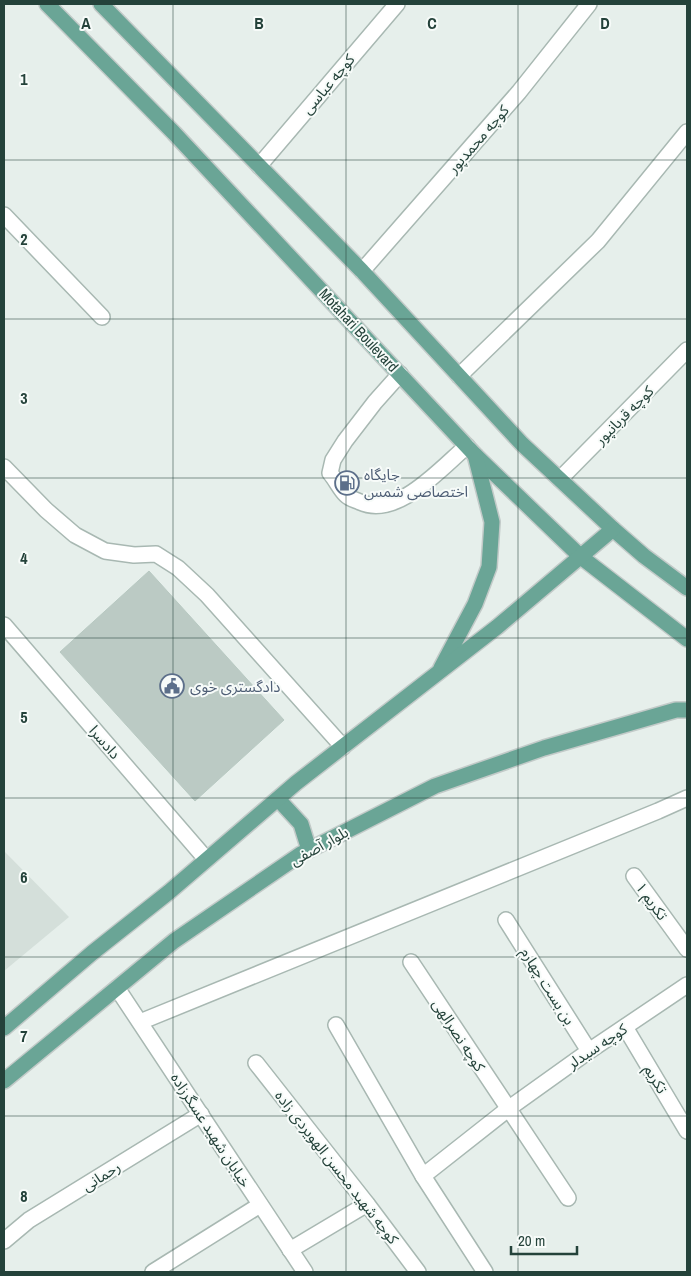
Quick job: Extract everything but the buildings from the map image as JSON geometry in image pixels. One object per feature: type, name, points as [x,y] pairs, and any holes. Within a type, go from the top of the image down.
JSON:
[{"type":"main road","name":"Motahari Boulevard","points":[[47,4],[174,133],[471,450],[581,557],[687,639]]},
{"type":"main road","points":[[100,4],[362,272],[522,444],[613,529],[644,556],[687,588]]},
{"type":"main road","points":[[438,673],[475,604],[489,568],[492,522],[471,450]]},
{"type":"main road","points":[[4,1028],[278,799],[497,627],[613,529]]},
{"type":"main road","name":"بلوار آصفی","points":[[4,1081],[174,941],[309,850],[435,786],[544,748],[676,710],[687,710]]},
{"type":"main road","points":[[278,799],[301,824],[309,850]]},
{"type":"street","name":"کوچه عباسی","points":[[259,166],[397,4]]},
{"type":"street","name":"کوچه محمدپور","points":[[362,272],[519,92],[590,4]]},
{"type":"street","points":[[459,376],[598,241],[687,132]]},
{"type":"street","points":[[4,215],[102,316]]},
{"type":"street","name":"کوچه قربانپور","points":[[560,479],[687,350]]},
{"type":"street","points":[[400,374],[375,402],[333,460],[330,473],[347,497],[368,506],[393,504],[471,450]]},
{"type":"street","points":[[4,467],[46,510],[75,535],[105,551],[134,555],[156,554],[178,568],[207,595],[343,747]]},
{"type":"street","name":"دادسرا","points":[[4,625],[206,859]]},
{"type":"street","points":[[140,1022],[687,798]]},
{"type":"street","name":"تکریم ۱","points":[[634,876],[687,949]]},
{"type":"street","name":"بن بست چهارم","points":[[506,920],[589,1051]]},
{"type":"street","name":"کوچه نصرالهی","points":[[411,962],[568,1198]]},
{"type":"street","name":"کوچه سیدلر","points":[[423,1176],[508,1109],[589,1051],[687,985]]},
{"type":"street","name":"خیابان شهید عسگرزاده","points":[[117,988],[305,1272]]},
{"type":"street","points":[[336,1025],[423,1176],[485,1272]]},
{"type":"street","name":"تکریم","points":[[625,1027],[687,1131]]},
{"type":"street","name":"کوچه شهید محسن الهویردی زاده","points":[[256,1063],[418,1272]]},
{"type":"street","name":"رحمانی","points":[[4,1240],[29,1220],[201,1114]]},
{"type":"street","points":[[290,1250],[367,1204]]},
{"type":"street","points":[[153,1272],[260,1205]]},
{"type":"shaded area","points":[[4,851],[69,917],[4,971]]},
{"type":"place","name":"جایگاه اختصاصی شمس","points":[[347,483]]},
{"type":"place","name":"دادگستری خوی","points":[[172,686]]}]
